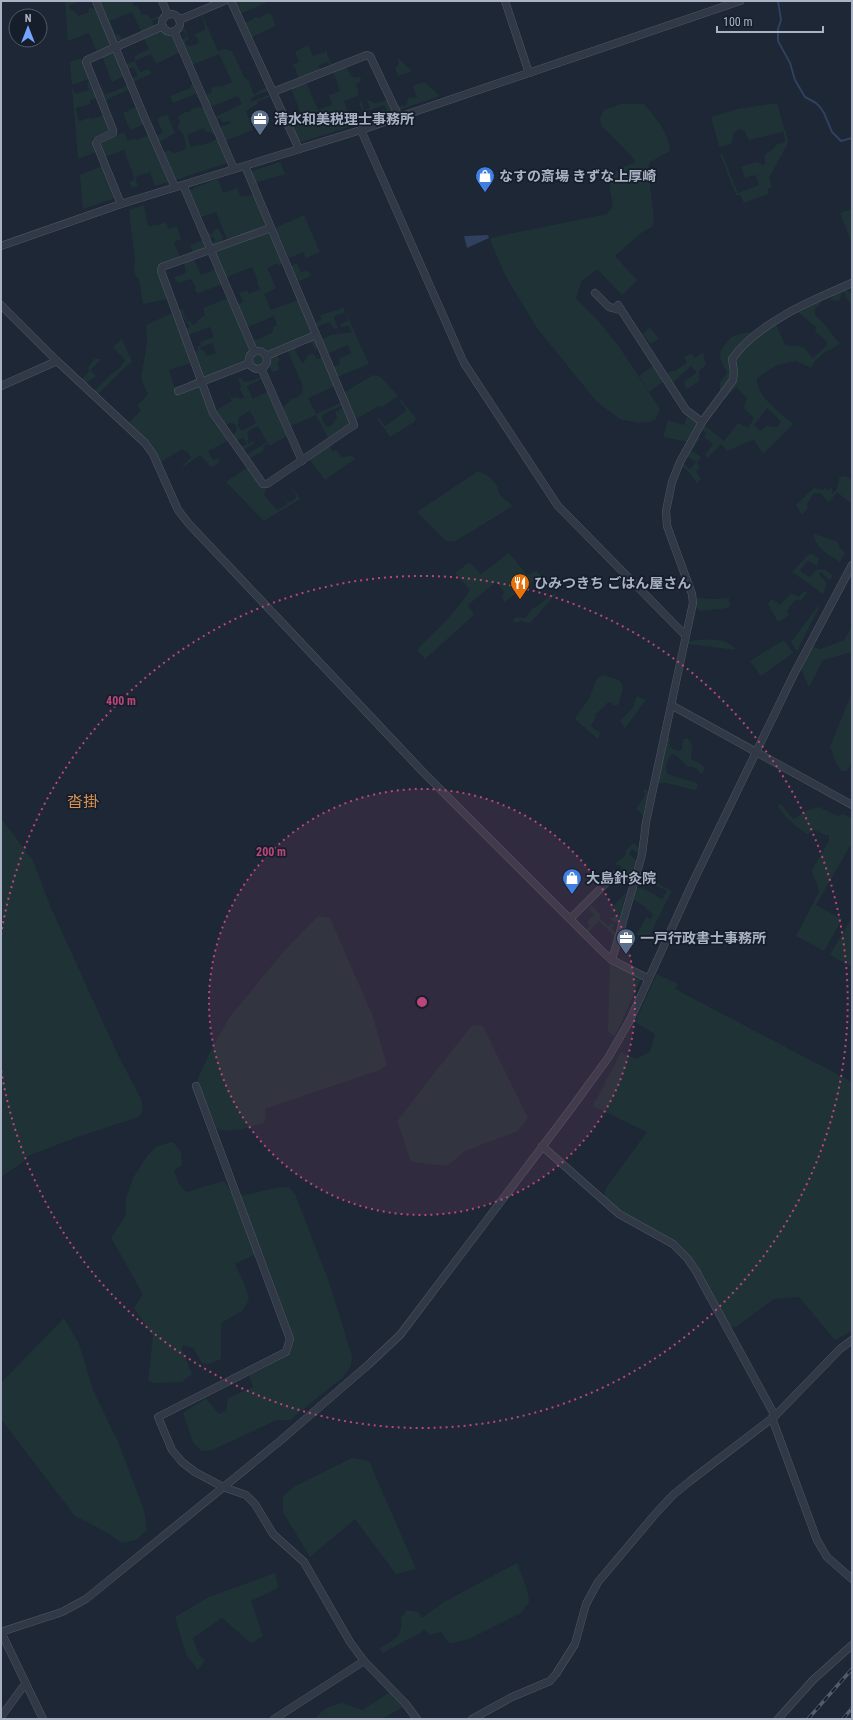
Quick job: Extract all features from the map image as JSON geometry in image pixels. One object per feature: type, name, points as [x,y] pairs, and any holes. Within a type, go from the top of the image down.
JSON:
[{"type":"street","points":[[96,1],[175,187]]},
{"type":"street","points":[[162,1],[168,15]]},
{"type":"street","points":[[179,20],[224,1]]},
{"type":"street","points":[[232,1],[299,150]]},
{"type":"street","points":[[505,1],[529,73]]},
{"type":"street","points":[[1,246],[121,204],[361,130],[740,1]]},
{"type":"street","points":[[163,26],[164,19],[168,15]]},
{"type":"street","points":[[168,15],[173,15],[179,20]]},
{"type":"street","points":[[163,26],[168,31],[174,31],[179,28],[179,20]]},
{"type":"street","points":[[121,204],[96,143],[98,140],[113,133],[113,130],[86,62],[87,60],[163,26]]},
{"type":"street","points":[[174,31],[234,169]]},
{"type":"street","points":[[272,92],[367,55],[370,56],[399,117]]},
{"type":"street","points":[[361,130],[464,363],[558,506],[685,635]]},
{"type":"street","points":[[245,166],[354,425],[267,484],[263,484],[213,413],[161,270],[162,267],[271,228]]},
{"type":"street","points":[[183,185],[254,352]]},
{"type":"street","points":[[612,960],[633,882],[642,855],[646,822],[693,603],[692,594],[667,526],[666,511],[676,470],[702,422],[733,380],[734,372],[732,359],[739,349],[777,319],[822,296],[852,283]]},
{"type":"street","points":[[595,293],[610,307],[620,308],[686,410],[702,422]]},
{"type":"street","points":[[1,305],[57,361],[145,443],[152,454],[178,510],[189,524],[423,772],[612,960],[649,979]]},
{"type":"street","points":[[266,356],[316,335]]},
{"type":"street","points":[[260,351],[266,356],[265,364],[261,368],[255,368],[250,363],[250,356],[254,352],[260,351]]},
{"type":"street","points":[[1,386],[57,361]]},
{"type":"street","points":[[178,391],[250,363]]},
{"type":"street","points":[[261,368],[302,461]]},
{"type":"street","points":[[43,1719],[1,1632],[62,1612],[86,1599],[286,1436],[400,1335],[618,1044],[692,884],[757,753],[794,674],[852,564]]},
{"type":"street","points":[[671,705],[852,805]]},
{"type":"street","points":[[570,919],[613,876],[618,875],[633,882]]},
{"type":"street","points":[[196,1086],[290,1339],[286,1352],[158,1417],[172,1450],[182,1462],[195,1472],[223,1487],[246,1495],[255,1504],[273,1534],[304,1562],[350,1642],[364,1661],[405,1703],[417,1719]]},
{"type":"street","points":[[542,1146],[619,1214],[673,1244],[687,1258],[700,1278],[773,1417],[817,1540],[827,1557],[852,1579]]},
{"type":"street","points":[[472,1719],[512,1697],[550,1681],[575,1644],[586,1604],[593,1591],[673,1495],[773,1417],[840,1349],[852,1340]]},
{"type":"street","points":[[778,1719],[813,1680],[852,1645]]},
{"type":"street","points":[[274,1719],[364,1661]]},
{"type":"street","points":[[1,1717],[25,1684]]},
{"type":"green space","points":[[65,1],[82,1],[69,5],[70,9],[78,16],[89,12],[89,8],[96,9],[110,46],[97,52],[89,33],[68,41]]},
{"type":"green space","points":[[99,1],[132,1],[134,7],[138,6],[142,15],[147,14],[151,19],[158,16],[159,18],[152,21],[154,26],[161,20],[160,24],[121,41],[115,39]],"holes":[[[132,12],[141,31],[122,39],[120,35],[115,34],[110,21]]]},
{"type":"green space","points":[[238,1],[265,1],[266,3],[240,14],[234,3]]},
{"type":"green space","points":[[201,12],[218,51],[224,49],[232,51],[244,77],[249,81],[253,93],[255,94],[267,87],[268,91],[256,95],[251,99],[251,102],[269,95],[270,97],[258,101],[257,104],[246,111],[253,130],[225,141],[220,130],[221,127],[231,123],[231,121],[222,122],[220,118],[216,120],[215,117],[242,104],[238,96],[210,107],[205,95],[212,92],[211,88],[220,87],[232,82],[219,54],[192,65],[181,40],[187,37],[184,31],[179,33],[182,20]],"holes":[[[201,14],[206,29],[194,35],[198,39],[198,43],[191,46],[186,45],[185,42],[189,39],[185,29],[182,30],[185,21]]]},
{"type":"green space","points":[[267,14],[271,14],[276,26],[250,38],[242,21],[245,21],[246,23],[256,17],[259,18]]},
{"type":"green space","points":[[161,30],[173,35],[180,52],[156,64],[151,54],[135,61],[136,56],[149,49],[143,37]]},
{"type":"green space","points":[[308,45],[313,56],[325,52],[325,48],[331,64],[330,65],[328,62],[319,65],[320,70],[299,78],[296,68],[293,67],[293,64],[299,62],[295,52]]},
{"type":"green space","points":[[112,52],[115,54],[125,76],[112,82],[102,57]]},
{"type":"green space","points":[[397,57],[412,71],[398,76],[395,68],[399,64]]},
{"type":"green space","points":[[81,58],[89,79],[72,85],[70,62]]},
{"type":"green space","points":[[135,61],[139,71],[141,72],[149,69],[151,74],[133,82],[131,78],[138,76],[134,67],[128,69],[126,64]]},
{"type":"green space","points":[[346,66],[351,76],[355,78],[359,76],[361,79],[361,81],[356,84],[359,95],[344,101],[352,126],[302,142],[298,140],[289,122],[302,116],[291,88],[306,82],[318,110],[332,105],[329,95],[340,91],[333,71]]},
{"type":"green space","points":[[89,82],[97,98],[90,100],[90,104],[76,108],[78,120],[92,119],[104,115],[109,131],[91,139],[96,152],[78,159],[72,87],[75,94],[86,92],[89,90],[87,83]]},
{"type":"green space","points":[[193,82],[198,93],[173,103],[170,96],[190,88]]},
{"type":"green space","points":[[424,82],[440,96],[399,110],[395,106],[404,106],[407,104],[408,97],[417,97],[413,86]]},
{"type":"green space","points":[[128,85],[130,89],[104,101],[98,87],[101,86],[105,95]]},
{"type":"green space","points":[[367,99],[376,103],[387,100],[392,110],[391,113],[366,121],[364,118],[378,110],[387,110],[384,105],[363,112],[359,102],[361,101],[364,110],[370,108]]},
{"type":"green space","points":[[777,103],[785,131],[749,140],[744,130],[739,129],[734,133],[731,144],[719,146],[711,117],[738,109]]},
{"type":"green space","points":[[621,104],[644,104],[657,120],[664,132],[670,151],[650,162],[648,169],[654,219],[652,227],[641,233],[615,256],[637,280],[622,295],[597,269],[581,282],[576,298],[600,323],[620,348],[660,409],[655,420],[638,423],[620,419],[596,401],[537,328],[506,277],[490,240],[491,238],[504,235],[607,214],[613,206],[610,189],[611,178],[618,170],[634,163],[635,160],[601,125],[600,118],[604,110]]},
{"type":"green space","points":[[138,106],[145,124],[130,130],[123,113]]},
{"type":"green space","points":[[193,108],[204,108],[216,133],[214,135],[211,132],[206,132],[204,128],[187,135],[191,147],[209,143],[218,138],[227,163],[176,180],[174,179],[163,154],[168,150],[174,153],[185,150],[186,144],[184,138],[178,129],[180,123],[178,117],[185,112],[190,112]]},
{"type":"green space","points":[[167,114],[175,133],[159,142],[156,136],[163,133],[157,119]]},
{"type":"green space","points":[[783,131],[786,131],[788,143],[769,178],[772,187],[768,189],[768,194],[744,203],[740,195],[736,195],[720,154],[722,153],[738,193],[759,185],[755,175],[745,178],[741,167],[756,162],[763,165],[765,164],[766,154],[777,144],[784,143],[785,140]]},
{"type":"green space","points":[[124,132],[128,141],[135,138],[136,140],[149,135],[169,182],[155,186],[150,172],[135,177],[138,186],[132,188],[129,182],[134,180],[134,177],[124,150],[105,157],[100,145],[103,141]]},
{"type":"green space","points":[[280,162],[285,174],[255,183],[251,173],[252,171]]},
{"type":"green space","points":[[102,166],[116,198],[83,209],[80,175]]},
{"type":"green space","points":[[214,180],[218,180],[223,193],[237,188],[241,197],[252,195],[256,196],[282,263],[280,265],[276,264],[267,268],[276,288],[264,294],[271,310],[298,300],[312,334],[289,345],[272,350],[264,350],[257,347],[252,340],[259,339],[273,332],[273,327],[277,325],[274,316],[248,327],[237,304],[243,302],[239,293],[247,290],[249,294],[260,289],[252,267],[225,278],[219,267],[213,246],[211,244],[215,240],[213,237],[208,238],[189,190]],"holes":[[[216,212],[227,239],[221,241],[223,237],[218,228],[213,231],[212,235],[207,231],[201,217]]]},
{"type":"green space","points":[[144,205],[148,226],[166,222],[169,229],[177,226],[181,239],[174,242],[180,258],[163,263],[167,299],[143,304],[139,279],[134,271],[135,261],[129,210]]},
{"type":"green space","points":[[852,209],[852,244],[840,213]]},
{"type":"green space","points":[[304,215],[320,252],[306,258],[303,252],[289,258],[276,229],[277,227]]},
{"type":"green space","points":[[203,240],[205,249],[193,253],[190,245]]},
{"type":"green space","points":[[194,259],[201,275],[216,269],[222,284],[199,293],[196,292],[196,287],[191,279],[178,283],[174,277],[186,273],[184,262]]},
{"type":"green space","points":[[297,263],[301,272],[307,271],[311,274],[309,277],[299,281],[296,280],[290,266]]},
{"type":"green space","points":[[845,289],[852,294],[852,308],[845,294],[842,292],[839,301],[831,300],[832,295]]},
{"type":"green space","points":[[228,298],[250,353],[245,362],[206,378],[203,377],[194,352],[199,350],[197,347],[201,345],[200,342],[214,337],[210,327],[188,335],[185,329],[190,327],[179,310],[184,308],[183,311],[187,321],[190,321],[192,325],[197,323],[198,320],[205,315],[203,308]],"holes":[[[212,343],[216,353],[207,356],[200,347]]]},
{"type":"green space","points":[[820,300],[820,305],[815,309],[815,315],[821,320],[840,344],[828,351],[827,350],[815,361],[811,368],[796,361],[777,365],[757,378],[760,392],[770,404],[793,424],[763,454],[754,440],[752,440],[727,451],[721,444],[707,458],[705,455],[713,444],[704,437],[706,433],[701,429],[704,425],[724,441],[738,423],[748,428],[754,418],[744,408],[747,398],[736,387],[724,400],[720,395],[720,382],[727,373],[720,358],[721,350],[731,337],[744,333],[755,332],[776,324],[785,345],[803,347],[813,358],[827,345],[827,342],[815,331],[816,327],[798,312]],"holes":[[[767,408],[781,421],[777,427],[767,426],[760,431],[754,425]]]},
{"type":"green space","points":[[343,307],[369,364],[337,377],[333,367],[340,364],[339,359],[351,353],[348,345],[327,354],[321,339],[331,335],[352,332],[348,325],[341,327],[340,325],[348,321],[345,312],[336,315],[334,318],[338,328],[335,329],[330,322],[316,327],[314,324],[322,320],[320,315]]},
{"type":"green space","points":[[172,313],[175,314],[198,378],[197,381],[188,384],[188,382],[196,378],[191,363],[169,370],[176,391],[199,386],[211,413],[229,440],[208,451],[213,460],[219,458],[220,460],[218,461],[219,463],[211,467],[200,455],[177,471],[191,458],[188,452],[182,449],[161,462],[129,423],[141,410],[137,406],[148,394],[141,379],[147,343],[146,325]]},
{"type":"green space","points":[[650,327],[659,339],[650,344],[643,334]]},
{"type":"green space","points":[[122,339],[132,361],[97,395],[94,391],[110,375],[120,368],[125,360],[113,347]]},
{"type":"green space","points":[[313,339],[318,346],[315,350],[312,343],[310,343],[298,347],[295,350],[302,363],[308,355],[314,354],[317,359],[322,357],[335,386],[308,398],[316,414],[342,402],[343,405],[324,414],[322,419],[328,427],[333,424],[337,417],[335,412],[344,407],[350,424],[328,438],[316,415],[291,426],[283,408],[291,399],[298,397],[303,392],[303,386],[287,350]]},
{"type":"green space","points":[[703,352],[706,365],[699,371],[699,381],[687,389],[684,384],[685,381],[696,373],[691,366],[673,382],[667,373],[675,371],[687,363],[684,357],[691,353],[695,358]]},
{"type":"green space","points":[[255,353],[259,353],[264,357],[263,363],[260,366],[256,366],[252,363],[252,356]]},
{"type":"green space","points":[[277,355],[280,360],[278,362],[279,370],[272,372],[270,366],[268,367],[268,362],[271,358]]},
{"type":"green space","points":[[94,359],[102,359],[90,370],[96,376],[88,382],[84,382],[81,380],[89,372],[88,368]]},
{"type":"green space","points":[[653,366],[663,382],[649,392],[639,376]]},
{"type":"green space","points":[[261,374],[263,378],[247,386],[253,399],[269,391],[288,435],[270,446],[268,443],[263,447],[264,450],[249,459],[248,454],[267,442],[258,426],[247,432],[249,438],[247,441],[249,444],[253,441],[254,444],[243,450],[241,447],[247,444],[243,438],[236,441],[233,435],[237,430],[235,424],[230,423],[226,425],[216,410],[232,401],[226,389],[232,398],[237,397],[241,399],[244,397],[239,388],[241,387],[238,379],[241,378],[243,381],[247,382],[262,377]],"holes":[[[250,411],[256,423],[242,431],[238,426],[239,417]]]},
{"type":"green space","points":[[373,375],[381,377],[398,396],[382,407],[379,406],[356,419],[344,394]]},
{"type":"green space","points":[[400,399],[416,418],[414,422],[390,437],[377,418],[378,417],[385,426],[405,412],[406,409],[399,400]]},
{"type":"green space","points":[[687,416],[698,424],[689,442],[663,437],[668,420],[684,425]]},
{"type":"green space","points":[[698,436],[700,438],[692,451],[701,457],[697,464],[700,467],[696,471],[701,479],[697,483],[686,469],[682,467],[683,463],[690,469],[696,462],[686,456]]},
{"type":"green space","points":[[329,445],[333,452],[336,450],[342,458],[352,455],[355,459],[325,480],[309,459]]},
{"type":"green space","points":[[248,467],[263,481],[266,490],[264,494],[277,510],[288,504],[283,497],[289,503],[296,498],[296,495],[285,477],[300,499],[264,521],[226,482]]},
{"type":"green space","points":[[478,471],[490,477],[497,486],[499,494],[513,506],[454,542],[446,541],[417,512]]},
{"type":"green space","points":[[843,476],[852,480],[852,504],[837,492],[829,502],[820,493],[814,493],[807,504],[808,507],[802,515],[796,505],[814,488],[824,490],[825,488],[829,490],[832,486],[832,494],[837,489],[839,478]]},
{"type":"green space","points":[[814,534],[838,542],[839,547],[845,553],[840,562],[827,554],[817,544]]},
{"type":"green space","points":[[509,553],[527,575],[536,571],[553,586],[550,588],[541,579],[537,578],[504,602],[502,597],[504,592],[498,584],[495,583],[468,605],[474,615],[425,659],[417,650],[452,614],[470,590],[455,573],[470,563],[481,574]]},
{"type":"green space","points":[[812,554],[819,558],[817,566],[807,561],[801,569],[801,572],[810,577],[816,570],[825,570],[832,575],[830,580],[820,572],[819,574],[826,582],[826,587],[823,594],[792,572],[808,555]]},
{"type":"green space","points":[[804,591],[807,593],[801,600],[795,600],[787,611],[789,615],[778,622],[768,604],[772,599],[780,605],[791,593],[799,597]]},
{"type":"green space","points":[[557,593],[530,623],[521,621],[516,623],[513,621],[515,617],[525,618],[533,608],[537,607],[549,596]]},
{"type":"green space","points":[[698,598],[729,598],[730,605],[728,608],[701,611],[695,607],[695,600]]},
{"type":"green space","points":[[820,605],[797,651],[791,642]]},
{"type":"green space","points":[[852,627],[852,652],[823,660],[809,687],[801,669],[812,647],[821,649],[844,640]]},
{"type":"green space","points":[[713,639],[723,641],[736,650],[687,644],[696,640]]},
{"type":"green space","points":[[784,640],[793,653],[761,676],[750,661]]},
{"type":"green space","points":[[602,675],[620,681],[623,687],[618,705],[614,705],[611,702],[607,703],[595,715],[596,716],[591,726],[600,733],[598,739],[576,720],[576,717],[589,699],[596,680]]},
{"type":"green space","points":[[852,692],[852,762],[847,771],[842,771],[837,765],[830,747]]},
{"type":"green space","points":[[637,696],[646,700],[625,728],[620,721],[632,709]]},
{"type":"green space","points":[[666,737],[670,739],[669,744],[671,747],[679,751],[682,749],[683,739],[688,739],[692,746],[691,759],[700,763],[705,769],[701,774],[696,768],[687,766],[677,756],[672,754],[666,766],[667,774],[697,783],[697,789],[694,790],[667,783],[657,783]]},
{"type":"green space","points":[[645,789],[649,792],[643,815],[636,809],[646,794],[643,791]]},
{"type":"green space","points":[[780,803],[793,819],[808,810],[819,807],[838,816],[843,814],[852,818],[852,847],[850,846],[816,905],[842,919],[824,951],[796,936],[819,892],[812,870],[829,841],[829,835],[825,835],[815,830],[807,834],[787,818],[778,806]]},
{"type":"green space","points":[[1,818],[33,861],[51,908],[118,1055],[141,1099],[143,1110],[139,1117],[80,1136],[28,1156],[23,1162],[1,1177]]},
{"type":"green space","points":[[633,843],[640,848],[639,854],[632,849],[629,854],[637,861],[633,875],[628,876],[620,872],[621,866],[614,864],[626,855],[625,852]]},
{"type":"green space","points":[[639,873],[672,891],[646,942],[637,934],[646,917],[651,919],[653,914],[646,909],[646,907],[632,899],[635,887],[644,889],[662,899],[667,891],[647,881],[637,880]]},
{"type":"green space","points":[[626,893],[618,925],[609,918],[613,918],[617,914],[611,908]]},
{"type":"green space","points":[[591,905],[600,914],[600,918],[608,926],[613,923],[615,925],[612,928],[615,932],[615,937],[599,921],[588,932],[586,930],[590,926],[587,922],[594,914],[588,909]]},
{"type":"green space","points":[[318,916],[330,918],[372,1014],[387,1065],[379,1070],[265,1109],[266,1117],[263,1123],[235,1130],[217,1129],[197,1080],[210,1052],[229,1018],[284,951]]},
{"type":"green space","points":[[852,917],[852,967],[830,955]]},
{"type":"green space","points":[[610,963],[639,973],[641,979],[615,1036],[608,1031]]},
{"type":"green space","points":[[657,974],[678,984],[675,989],[852,1082],[852,1331],[835,1340],[799,1297],[774,1299],[736,1327],[726,1326],[695,1270],[673,1244],[603,1200],[606,1188],[647,1132],[593,1106],[621,1052],[636,1059],[650,1052],[655,1034],[635,1022]]},
{"type":"green space","points":[[472,1025],[483,1026],[528,1118],[518,1131],[465,1151],[447,1166],[411,1162],[397,1121]]},
{"type":"green space","points":[[173,1142],[181,1152],[182,1165],[174,1170],[179,1184],[186,1192],[224,1181],[234,1197],[275,1188],[288,1187],[295,1194],[329,1282],[352,1356],[351,1366],[343,1377],[290,1420],[277,1420],[212,1450],[201,1451],[193,1442],[183,1413],[206,1398],[219,1414],[226,1411],[228,1398],[253,1387],[249,1376],[290,1354],[294,1339],[262,1251],[235,1264],[246,1288],[249,1300],[242,1311],[221,1323],[221,1359],[208,1364],[202,1363],[193,1348],[183,1345],[182,1349],[192,1374],[182,1382],[153,1383],[148,1381],[153,1336],[134,1308],[143,1294],[111,1238],[126,1215],[126,1198],[133,1178],[147,1156],[157,1146]]},
{"type":"green space","points":[[64,1318],[79,1344],[93,1390],[118,1442],[144,1510],[147,1530],[136,1540],[122,1543],[108,1533],[75,1516],[1,1419],[1,1383]]},
{"type":"green space","points":[[352,1458],[369,1461],[416,1569],[396,1574],[355,1519],[310,1557],[283,1512],[283,1496],[295,1486]]},
{"type":"green space","points":[[517,1563],[528,1592],[529,1602],[521,1613],[469,1639],[450,1644],[441,1632],[430,1635],[425,1630],[383,1653],[379,1649],[399,1634],[401,1630],[401,1618],[407,1610],[418,1612],[422,1618],[444,1602]]},
{"type":"green space","points":[[275,1573],[278,1588],[251,1601],[263,1636],[251,1643],[222,1618],[193,1638],[199,1655],[205,1660],[198,1670],[186,1654],[175,1617],[209,1597]]},
{"type":"green space","points":[[390,1692],[403,1707],[382,1719],[314,1719],[326,1708],[342,1703],[362,1710]]},
{"type":"water","points":[[488,235],[489,238],[467,248],[464,236]]},
{"type":"waterway","points":[[778,1],[781,20],[778,29],[778,41],[790,63],[795,80],[805,97],[820,107],[832,132],[841,141],[852,138]]},
{"type":"railway","points":[[808,1719],[852,1669]]},
{"type":"railway","points":[[843,1719],[852,1708]]},
{"type":"place","name":"清水和美税理士事務所","points":[[260,136]]},
{"type":"place","name":"なすの斎場 きずな上厚崎","points":[[485,193]]},
{"type":"place","name":"ひみつきち ごはん屋さん","points":[[520,600]]},
{"type":"place","name":"大島針灸院","points":[[572,895]]},
{"type":"place","name":"一戸行政書士事務所","points":[[626,955]]},
{"type":"district","name":"沓掛","points":[[83,801]]}]
